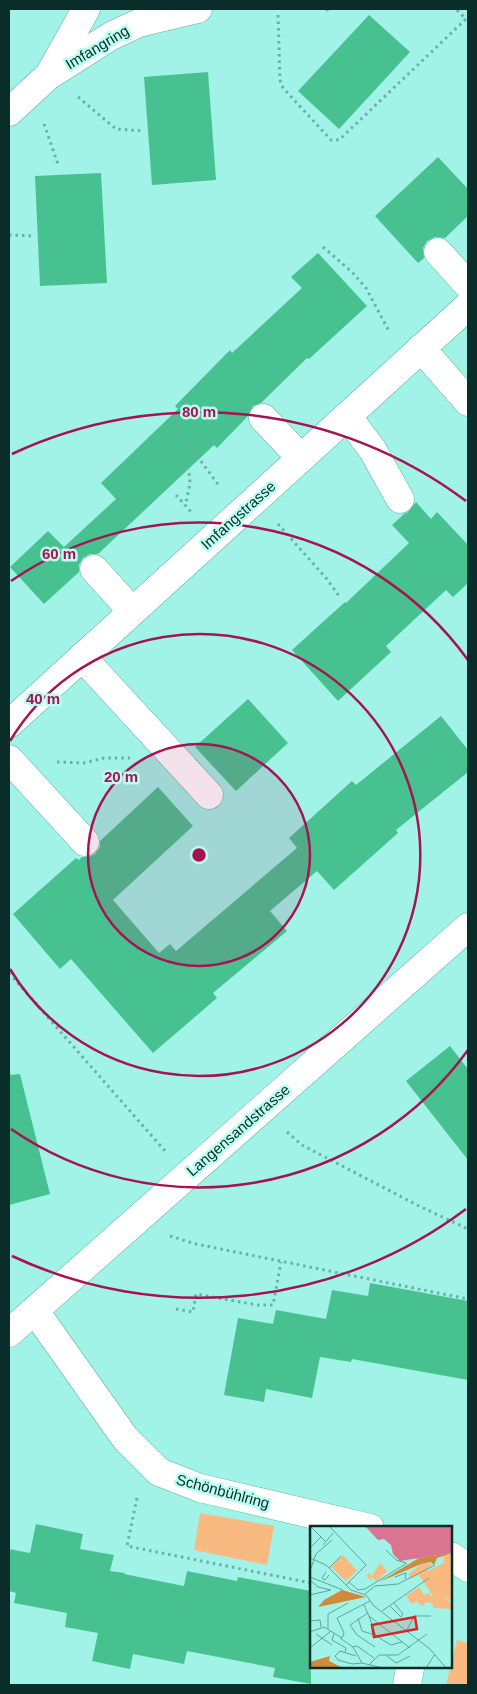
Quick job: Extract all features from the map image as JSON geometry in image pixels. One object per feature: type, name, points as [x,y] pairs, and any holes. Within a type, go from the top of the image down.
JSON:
[{"type":"street","points":[[48,76],[86,9]]},
{"type":"street","name":"Imfangring","points":[[9,112],[48,76],[111,36],[139,23],[198,9]]},
{"type":"street","points":[[438,252],[468,285]]},
{"type":"street","name":"Imfangstrasse","points":[[9,724],[468,306]]},
{"type":"street","points":[[416,353],[468,402]]},
{"type":"street","points":[[347,416],[372,449],[400,499]]},
{"type":"street","points":[[263,418],[301,458]]},
{"type":"street","points":[[94,568],[132,611]]},
{"type":"street","points":[[82,657],[209,795]]},
{"type":"street","points":[[16,767],[85,842]]},
{"type":"street","name":"Langensandstrasse","points":[[9,1333],[468,927]]},
{"type":"street","name":"Schönbühlring","points":[[35,1311],[125,1438],[159,1472],[200,1488],[362,1526]]},
{"type":"street","points":[[452,1557],[468,1568]]},
{"type":"street","points":[[407,1685],[410,1669]]},
{"type":"path","points":[[278,15],[280,80],[283,88],[330,140],[339,140],[466,19],[456,9]]},
{"type":"path","points":[[73,92],[116,129],[143,131]]},
{"type":"path","points":[[41,118],[59,167]]},
{"type":"path","points":[[9,235],[34,236]]},
{"type":"path","points":[[324,247],[352,272],[366,288],[390,334],[416,353]]},
{"type":"path","points":[[175,417],[178,430],[216,483],[242,511]]},
{"type":"path","points":[[171,455],[182,462],[187,468],[190,478],[190,487],[185,506]]},
{"type":"path","points":[[277,523],[326,578],[339,596]]},
{"type":"path","points":[[16,767],[35,766],[45,761],[84,763],[104,758],[133,758]]},
{"type":"path","points":[[9,973],[187,1176]]},
{"type":"path","points":[[287,1132],[302,1145],[417,1205],[468,1229]]},
{"type":"path","points":[[170,1236],[196,1244],[281,1262],[468,1299]]},
{"type":"path","points":[[176,1309],[192,1312],[196,1294],[258,1306],[273,1305],[281,1262]]},
{"type":"path","points":[[138,1493],[127,1546],[310,1582]]},
{"type":"shaded area","points":[[200,1513],[274,1526],[267,1565],[194,1550]]},
{"type":"shaded area","points":[[457,1640],[468,1643],[468,1685],[446,1685],[450,1669],[452,1669]]},
{"type":"building","points":[[369,15],[410,52],[339,129],[298,91]]},
{"type":"building","points":[[208,72],[216,180],[152,185],[144,77]]},
{"type":"building","points":[[438,157],[468,189],[468,216],[445,238],[435,237],[427,241],[423,248],[424,258],[418,263],[375,216]]},
{"type":"building","points":[[101,173],[107,283],[40,286],[35,176]]},
{"type":"building","points":[[318,253],[367,306],[309,359],[307,358],[261,403],[253,406],[248,416],[217,448],[214,445],[98,554],[90,554],[83,558],[79,565],[79,572],[44,604],[10,567],[48,531],[64,547],[116,499],[101,483],[178,409],[175,406],[230,350],[232,353],[302,288],[291,277]]},
{"type":"building","points":[[416,502],[431,519],[437,512],[468,545],[468,583],[453,597],[446,590],[386,646],[391,652],[338,701],[292,650],[346,603],[409,543],[392,525],[408,512]]},
{"type":"building","points":[[248,699],[288,743],[236,791],[195,747]]},
{"type":"building","points":[[441,716],[468,750],[468,772],[396,830],[398,833],[334,890],[317,871],[270,911],[287,931],[213,993],[217,998],[153,1053],[71,959],[60,969],[13,914],[76,858],[79,860],[82,857],[89,857],[95,854],[100,847],[100,841],[158,787],[193,826],[113,900],[159,953],[170,944],[176,951],[297,848],[289,838],[352,781],[356,785]]},
{"type":"building","points":[[450,1046],[468,1069],[468,1160],[406,1081]]},
{"type":"building","points":[[20,1074],[50,1194],[9,1205],[9,1075]]},
{"type":"building","points":[[370,1283],[468,1301],[468,1380],[352,1359],[351,1362],[320,1357],[312,1398],[266,1389],[264,1402],[224,1395],[238,1318],[273,1324],[276,1310],[326,1319],[332,1290],[368,1296]]},
{"type":"building","points":[[36,1524],[83,1534],[80,1549],[114,1555],[110,1571],[184,1586],[187,1571],[237,1581],[238,1577],[310,1591],[311,1684],[273,1677],[275,1668],[187,1651],[184,1664],[133,1654],[130,1669],[92,1661],[98,1633],[65,1627],[67,1613],[14,1603],[16,1593],[9,1591],[9,1549],[30,1553]]}]
